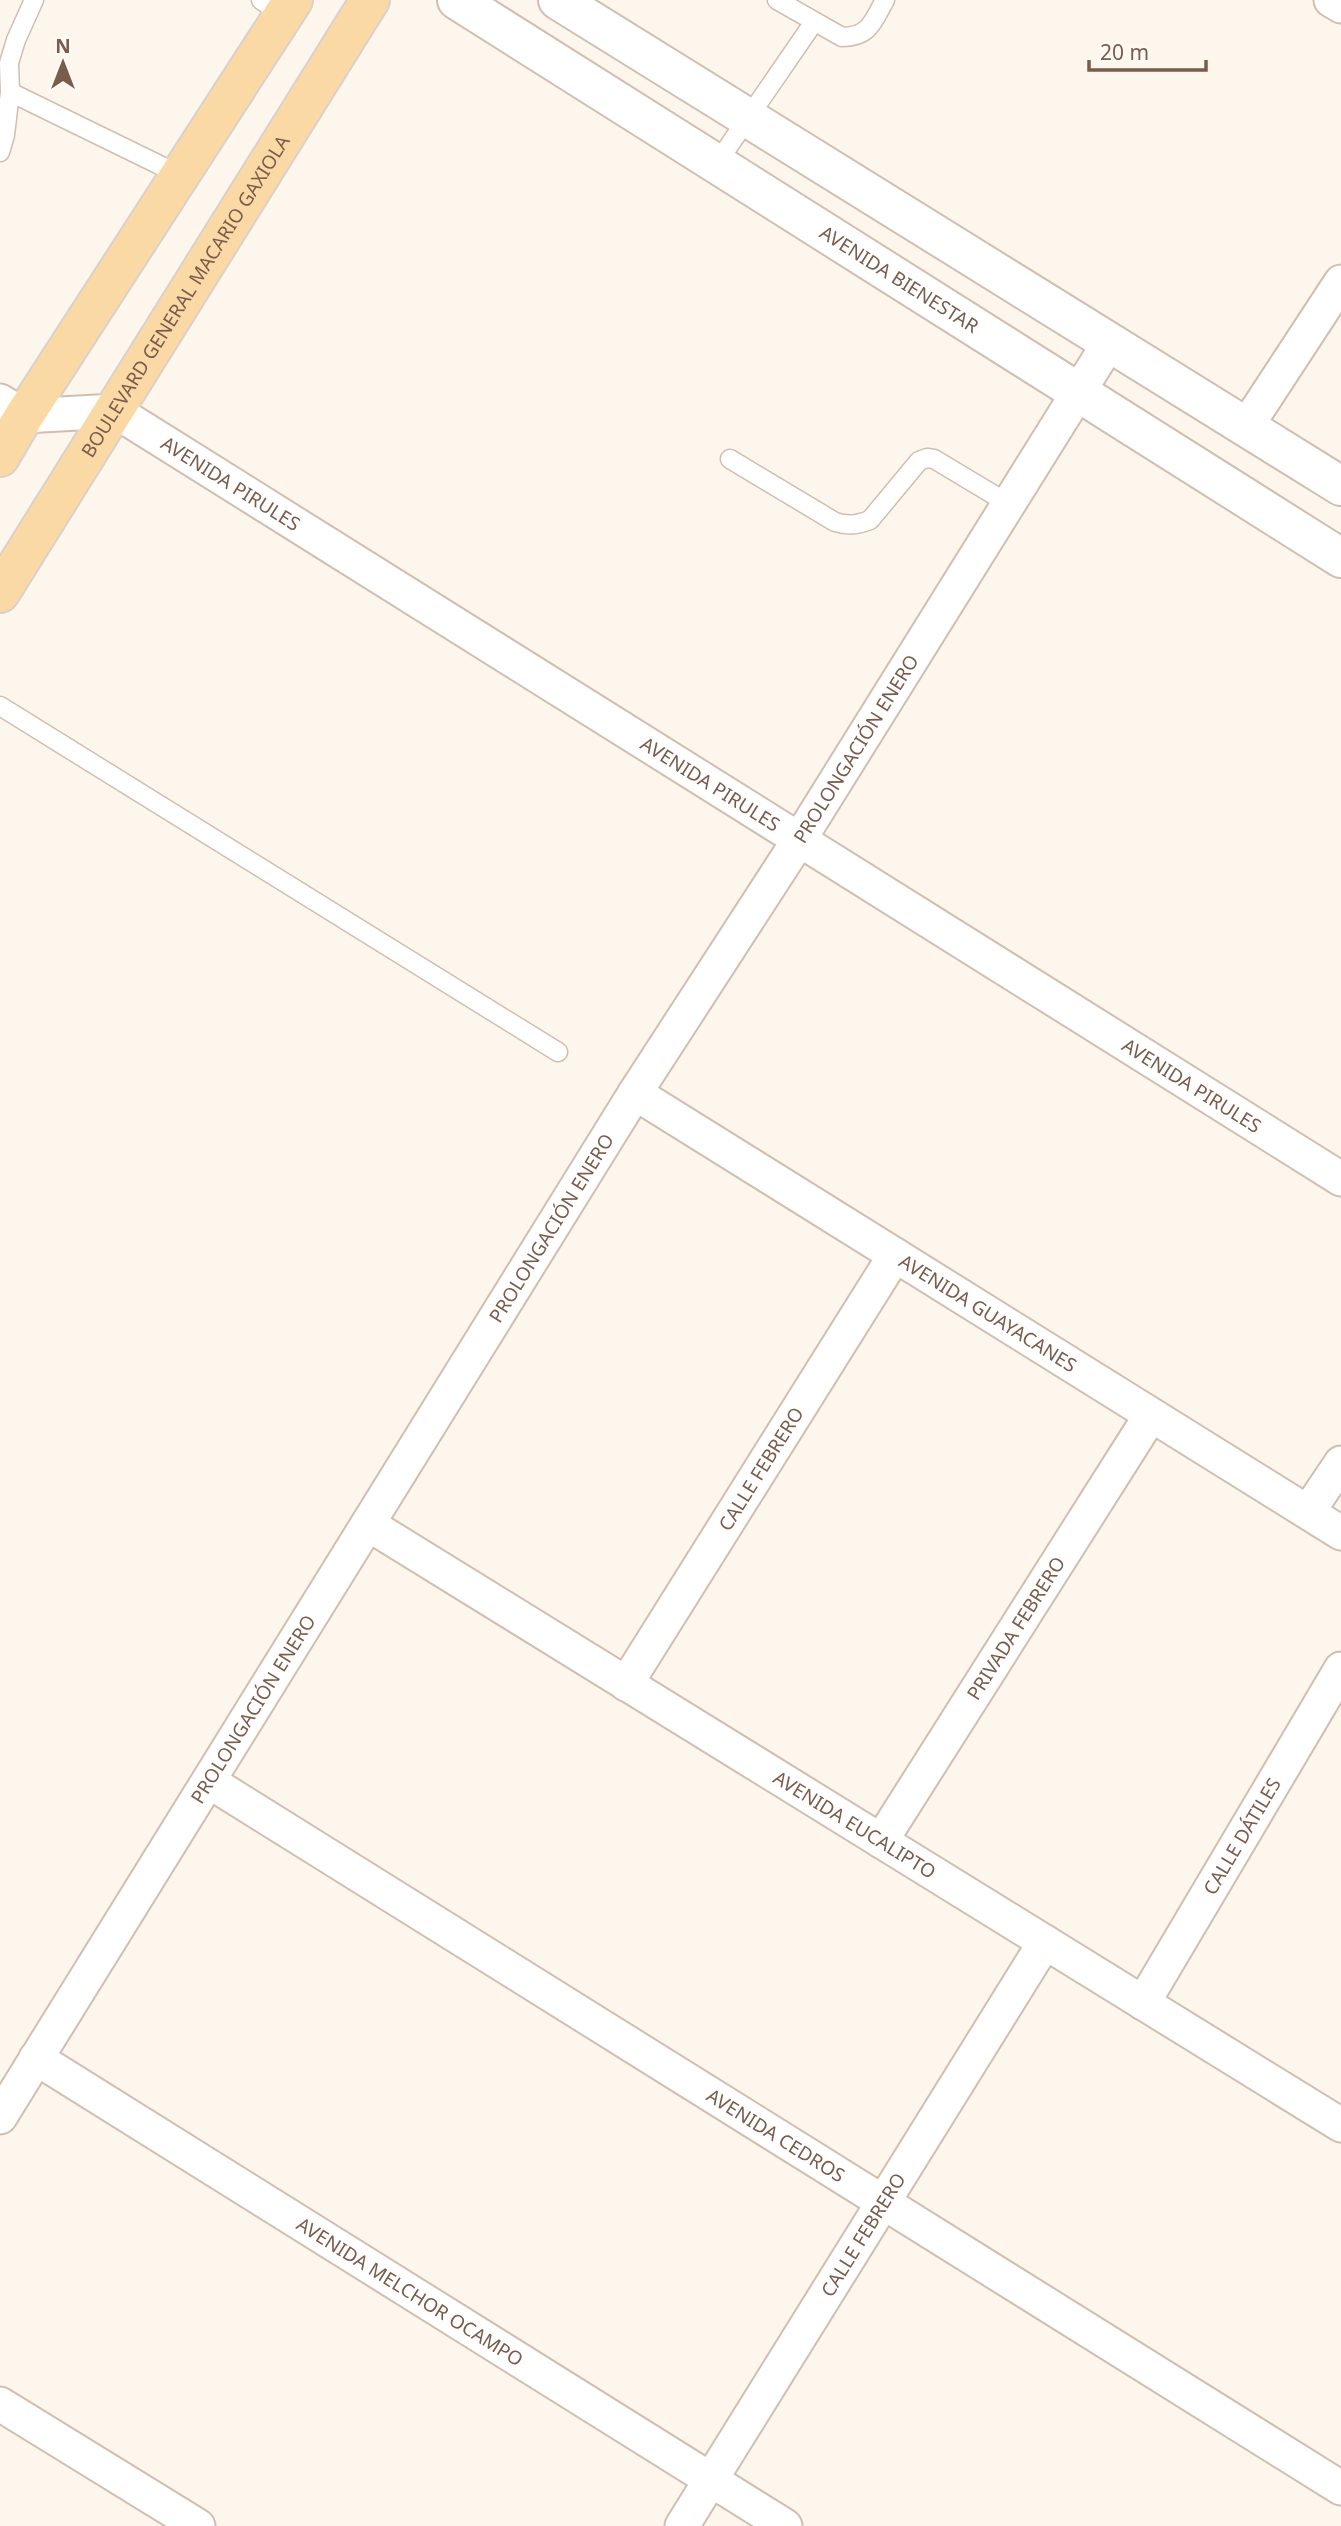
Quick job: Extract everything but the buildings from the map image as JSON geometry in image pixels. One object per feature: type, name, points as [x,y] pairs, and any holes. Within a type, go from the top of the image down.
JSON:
[{"type":"main road","name":"BOULEVARD GENERAL MACARIO GAXIOLA","points":[[0,593],[370,0]]},
{"type":"main road","points":[[0,457],[12,409],[180,175],[279,5]]},
{"type":"street","name":"AVENIDA BIENESTAR","points":[[457,0],[1341,558]]},
{"type":"street","points":[[1331,0],[1341,6]]},
{"type":"street","points":[[572,4],[748,118],[1341,486]]},
{"type":"street","points":[[1247,427],[1341,282]]},
{"type":"street","name":"PROLONGACIÓN ENERO","points":[[0,2116],[210,1782],[635,1093],[799,840],[1109,343]]},
{"type":"street","points":[[12,409],[115,411]]},
{"type":"street","name":"AVENIDA PIRULES","points":[[115,411],[1341,1179]]},
{"type":"street","name":"AVENIDA GUAYACANES","points":[[635,1093],[1341,1533]]},
{"type":"street","name":"CALLE FEBRERO","points":[[626,1684],[895,1255]]},
{"type":"street","name":"PRIVADA FEBRERO","points":[[881,1841],[1151,1415]]},
{"type":"street","points":[[1308,1512],[1341,1463]]},
{"type":"street","name":"AVENIDA EUCALIPTO","points":[[368,1524],[1341,2125]]},
{"type":"street","name":"CALLE DÁTILES","points":[[1143,2003],[1341,1669]]},
{"type":"street","name":"AVENIDA CEDROS","points":[[210,1782],[1341,2488]]},
{"type":"street","name":"CALLE FEBRERO","points":[[682,2526],[1045,1942]]},
{"type":"street","name":"AVENIDA MELCHOR OCAMPO","points":[[36,2058],[785,2526]]},
{"type":"street","points":[[0,2404],[198,2526]]},
{"type":"lane","points":[[0,152],[5,135],[10,92],[9,62],[34,0]]},
{"type":"lane","points":[[777,0],[842,37],[854,37],[866,32],[885,0]]},
{"type":"lane","points":[[717,163],[814,22]]},
{"type":"lane","points":[[10,92],[180,175]]},
{"type":"lane","points":[[730,459],[835,522],[847,526],[870,520],[919,461],[927,458],[934,459],[1009,504]]},
{"type":"lane","points":[[0,706],[558,1052]]}]
